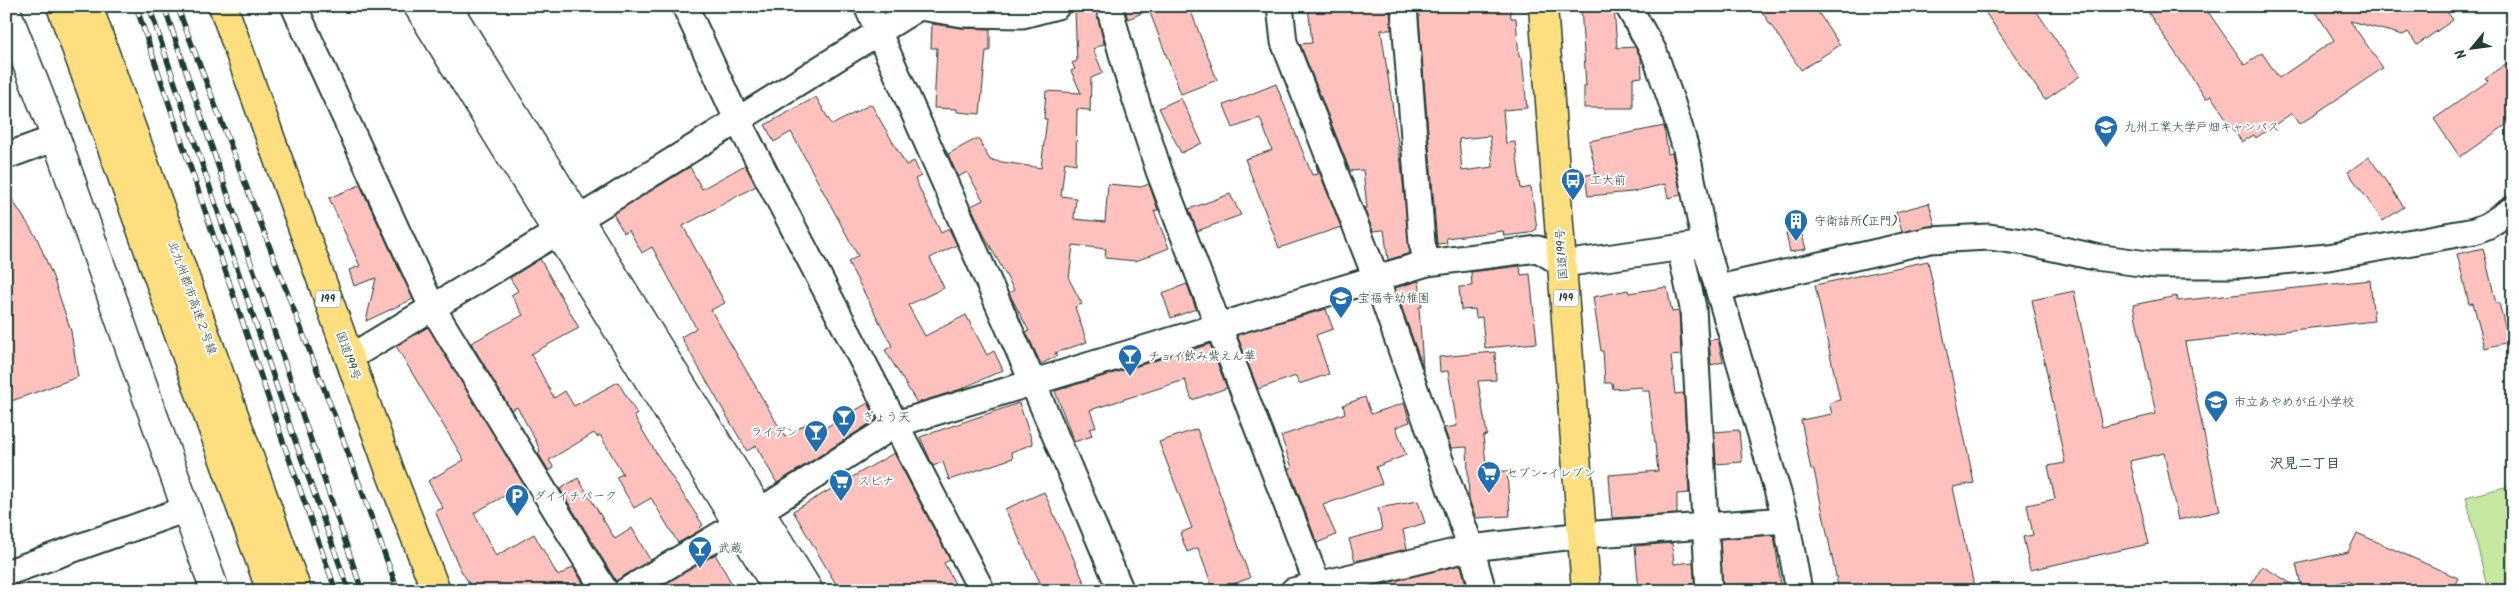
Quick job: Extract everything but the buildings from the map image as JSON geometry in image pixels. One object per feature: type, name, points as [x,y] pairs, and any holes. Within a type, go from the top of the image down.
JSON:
[{"type":"highway","name":"北九州都市高速２号線","points":[[61,6],[270,588]]},
{"type":"highway","name":"北九州都市高速２号線","points":[[88,6],[297,591]]},
{"type":"highway","name":"国道199号","points":[[1543,6],[1586,591]]},
{"type":"highway","name":"国道199号","points":[[226,8],[349,358],[436,591]]},
{"type":"street","points":[[294,6],[432,307],[606,591]]},
{"type":"street","points":[[418,6],[568,225],[749,518],[809,591]]},
{"type":"street","points":[[448,6],[568,225]]},
{"type":"street","points":[[685,6],[737,119],[982,591]]},
{"type":"street","points":[[867,6],[1033,383],[1121,591]]},
{"type":"street","points":[[349,358],[568,225],[919,6],[963,14],[1024,15],[1057,6]]},
{"type":"street","points":[[1109,6],[1128,76],[1159,171],[1319,588]]},
{"type":"street","points":[[1280,6],[1284,42],[1376,278],[1471,548],[1483,591]]},
{"type":"street","points":[[1404,6],[1422,243],[1427,263]]},
{"type":"street","points":[[1628,6],[1654,52],[1672,103],[1688,159],[1705,244],[1786,520],[1799,591]]},
{"type":"street","points":[[6,10],[56,138],[215,591]]},
{"type":"street","points":[[6,156],[56,138]]},
{"type":"street","points":[[1719,288],[1930,240],[1989,237],[2031,243],[2095,257],[2155,265],[2239,265],[2328,257],[2474,231],[2487,226],[2513,209]]},
{"type":"street","points":[[626,591],[749,518],[896,424],[1427,263],[1538,249],[1563,264],[1705,244]]},
{"type":"street","points":[[1680,248],[1693,308],[1709,591]]},
{"type":"street","points":[[6,573],[186,509]]},
{"type":"street","points":[[749,518],[779,591]]},
{"type":"street","points":[[1293,591],[1319,588],[1471,548],[1583,535],[1786,520]]},
{"type":"green space","points":[[2513,485],[2513,591],[2488,591],[2466,497]]},
{"type":"railway","points":[[136,6],[280,433],[336,591]]},
{"type":"railway","points":[[149,6],[291,429],[349,591]]},
{"type":"railway","points":[[164,6],[362,591]]},
{"type":"railway","points":[[177,6],[335,417],[398,591]]},
{"type":"place","name":"九州工業大学戸畑キャンパス","points":[[2106,148]]},
{"type":"place","name":"工大前","points":[[1573,201]]},
{"type":"place","name":"守衛詰所(正門)","points":[[1796,242]]},
{"type":"place","name":"宝福寺幼稚園","points":[[1341,319]]},
{"type":"place","name":"チョイ飲み紫えん華","points":[[1130,377]]},
{"type":"place","name":"市立あやめが丘小学校","points":[[2216,423]]},
{"type":"place","name":"ぎょう天","points":[[844,438]]},
{"type":"place","name":"ライデン","points":[[816,453]]},
{"type":"place","name":"セブン-イレブン","points":[[1489,494]]},
{"type":"place","name":"スピナ","points":[[841,502]]},
{"type":"place","name":"ダイイチパーク","points":[[517,517]]},
{"type":"place","name":"武蔵","points":[[700,569]]},
{"type":"district","name":"沢見二丁目","points":[[2305,464]]}]
